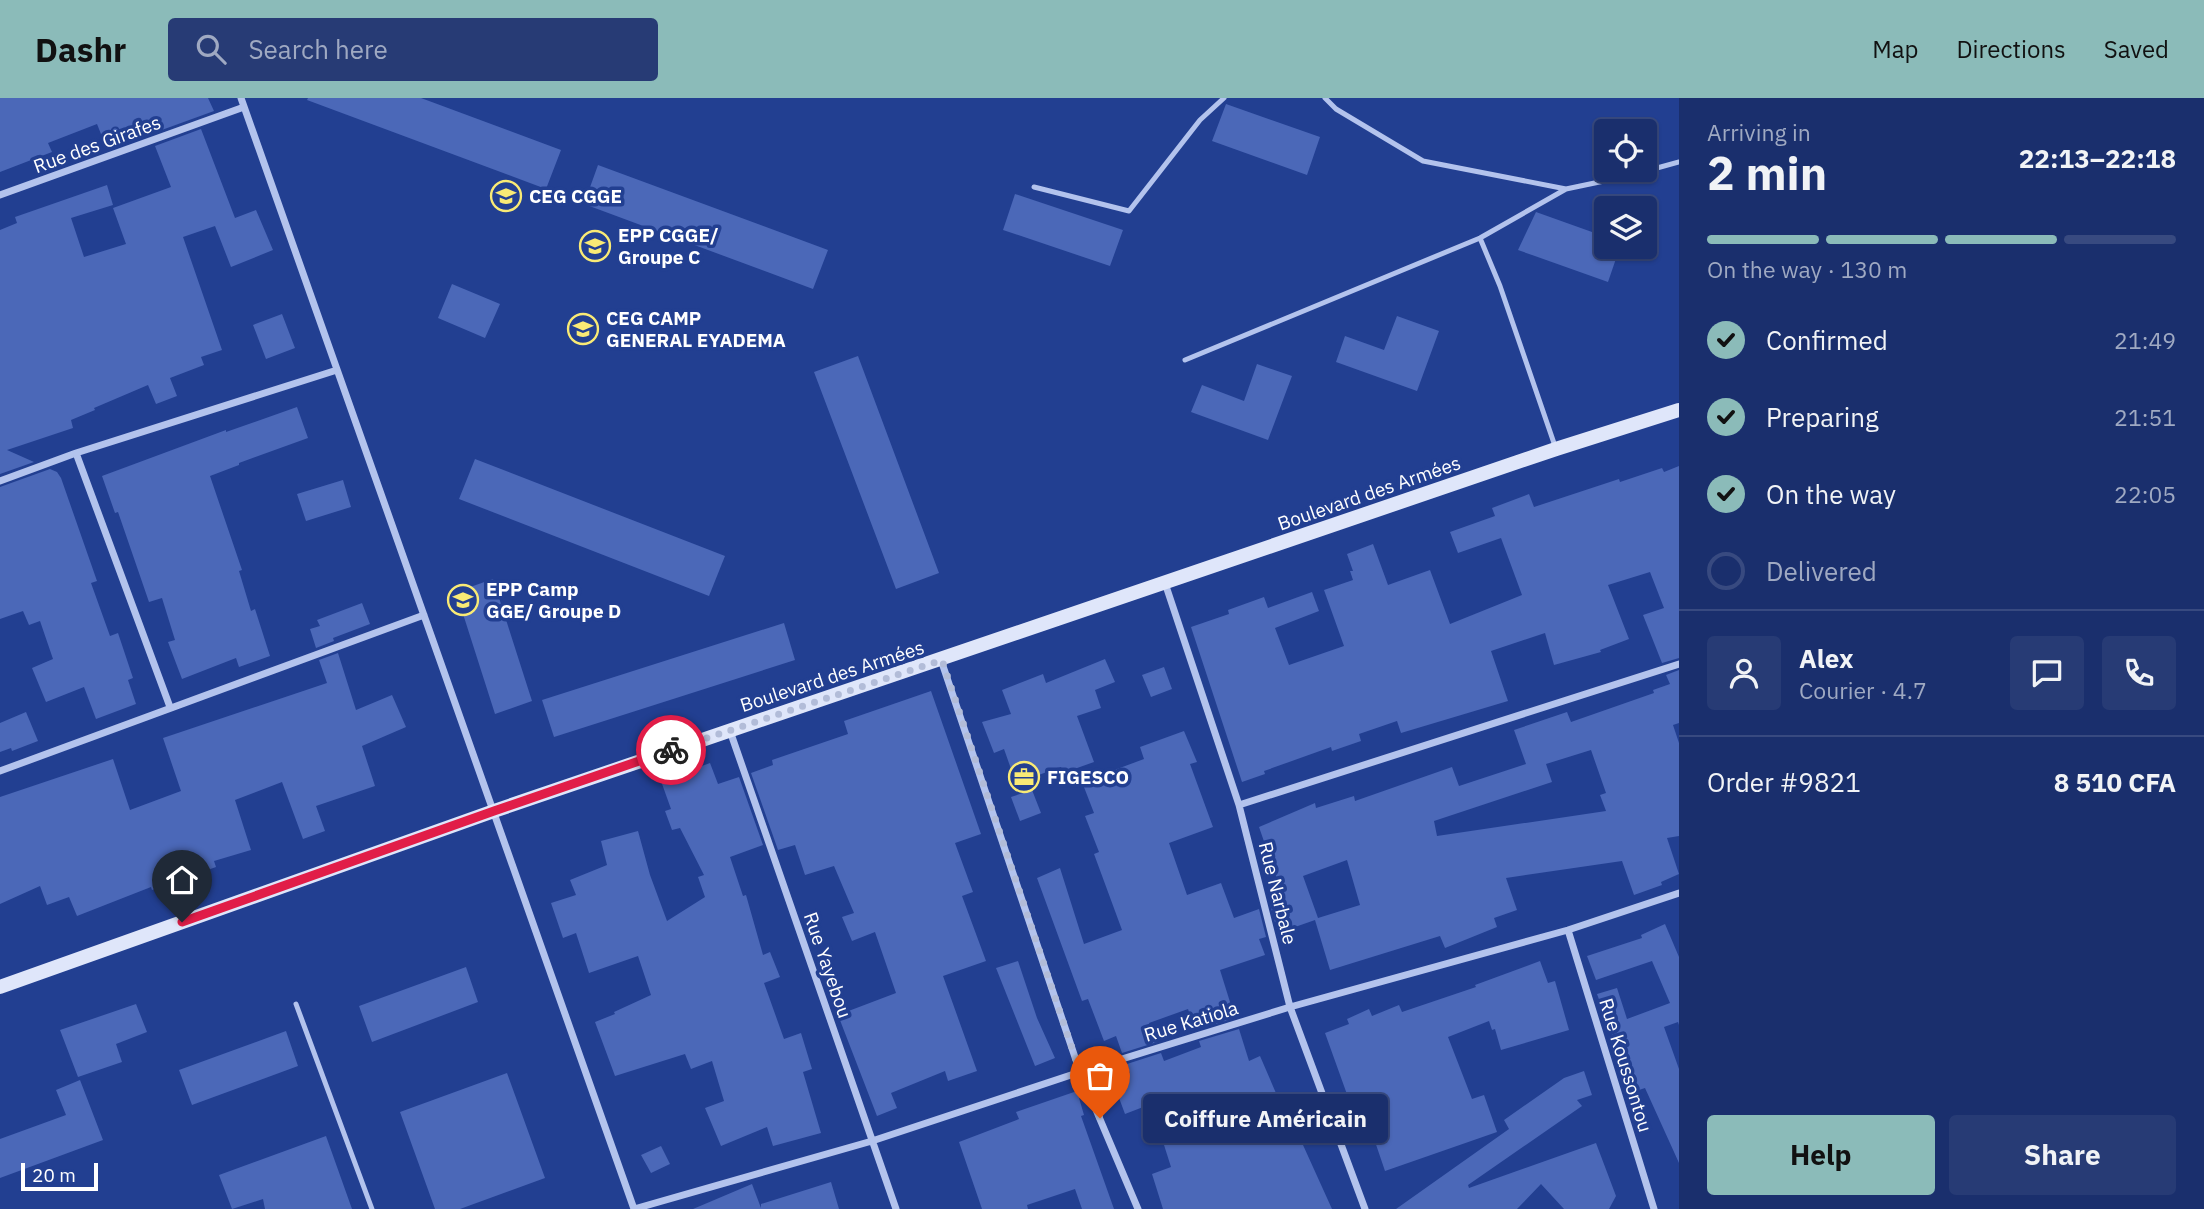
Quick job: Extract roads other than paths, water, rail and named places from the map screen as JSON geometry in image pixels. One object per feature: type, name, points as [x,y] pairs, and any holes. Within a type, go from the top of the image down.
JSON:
[{"type":"street","points":[[241,98],[634,1209]]},
{"type":"street","name":"Rue des Girafes","points":[[0,195],[244,107]]},
{"type":"street","points":[[0,481],[76,453],[337,370]]},
{"type":"street","name":"Boulevard des Armées","points":[[0,987],[494,811],[1556,449],[1679,410]]},
{"type":"street","points":[[76,453],[170,707]]},
{"type":"street","name":"Rue Narbale","points":[[1165,583],[1239,804],[1290,1007],[1365,1209]]},
{"type":"street","points":[[0,771],[424,615]]},
{"type":"street","points":[[942,660],[1080,1072],[1138,1209]]},
{"type":"street","points":[[1239,804],[1679,664]]},
{"type":"street","name":"Rue Yayebou","points":[[730,730],[896,1209]]},
{"type":"street","name":"Rue Katiola","points":[[634,1209],[872,1141],[1080,1072],[1290,1007],[1568,930],[1679,893]]},
{"type":"street","name":"Rue Koussontou","points":[[1568,930],[1654,1209]]},
{"type":"lane","points":[[1034,187],[1129,211],[1200,120],[1224,98]]},
{"type":"lane","points":[[1325,98],[1336,109],[1423,160],[1566,189]]},
{"type":"lane","points":[[1185,360],[1480,239],[1566,189],[1679,162]]},
{"type":"lane","points":[[1480,239],[1500,286],[1556,449]]},
{"type":"lane","points":[[296,1004],[372,1209]]},
{"type":"place","name":"CEG CGGE","points":[[506,196]]},
{"type":"place","name":"EPP CGGE/ Groupe C","points":[[595,246]]},
{"type":"place","name":"CEG CAMP GENERAL EYADEMA","points":[[583,329]]},
{"type":"place","name":"EPP Camp GGE/ Groupe D","points":[[463,600]]},
{"type":"place","name":"FIGESCO","points":[[1024,777]]},
{"type":"place","name":"Coiffure Américain","points":[[1100,1118]]}]
